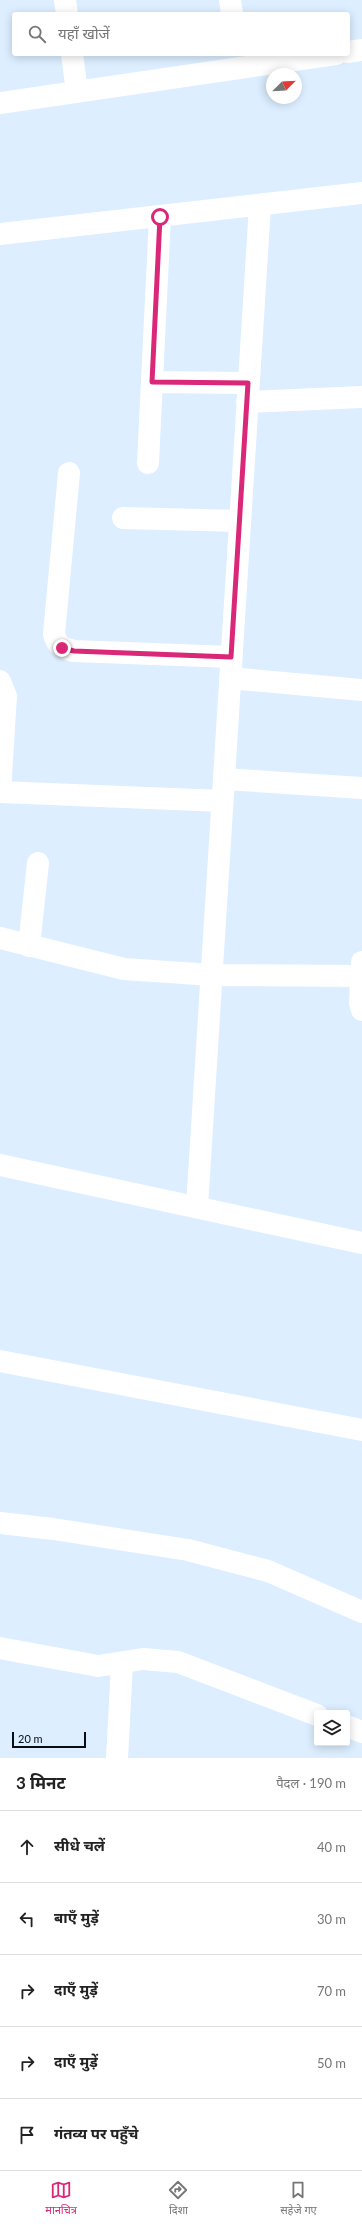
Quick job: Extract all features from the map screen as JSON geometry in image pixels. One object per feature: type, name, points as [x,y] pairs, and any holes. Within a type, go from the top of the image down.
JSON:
[{"type":"street","points":[[65,0],[67,12]]},
{"type":"street","points":[[230,0],[232,12]]},
{"type":"street","points":[[350,52],[362,50]]},
{"type":"street","points":[[72,56],[77,92]]},
{"type":"street","points":[[0,103],[77,92],[238,61],[308,56]]},
{"type":"street","points":[[0,234],[260,206],[362,193]]},
{"type":"street","points":[[197,1207],[260,206]]},
{"type":"street","points":[[148,463],[160,217]]},
{"type":"street","points":[[152,382],[248,393],[362,397]]},
{"type":"street","points":[[69,473],[54,634],[56,643],[62,648],[74,651],[231,667],[362,690]]},
{"type":"street","points":[[123,518],[240,522]]},
{"type":"street","points":[[0,681],[6,696],[0,792],[222,802]]},
{"type":"street","points":[[224,779],[362,788]]},
{"type":"street","points":[[29,946],[38,863]]},
{"type":"street","points":[[0,938],[124,969],[212,975],[362,968],[360,1003],[362,1010]]},
{"type":"street","points":[[0,1166],[362,1243]]},
{"type":"street","points":[[0,1361],[362,1430]]},
{"type":"street","points":[[0,1523],[53,1529],[188,1550],[268,1571],[362,1612]]},
{"type":"street","points":[[0,1648],[98,1666],[122,1664],[143,1659],[178,1662],[314,1714]]},
{"type":"street","points":[[116,1758],[122,1664]]},
{"type":"street","points":[[350,1727],[362,1732]]},
{"type":"route","points":[[62,648],[74,651],[231,657],[248,383],[152,382],[160,217]]}]
